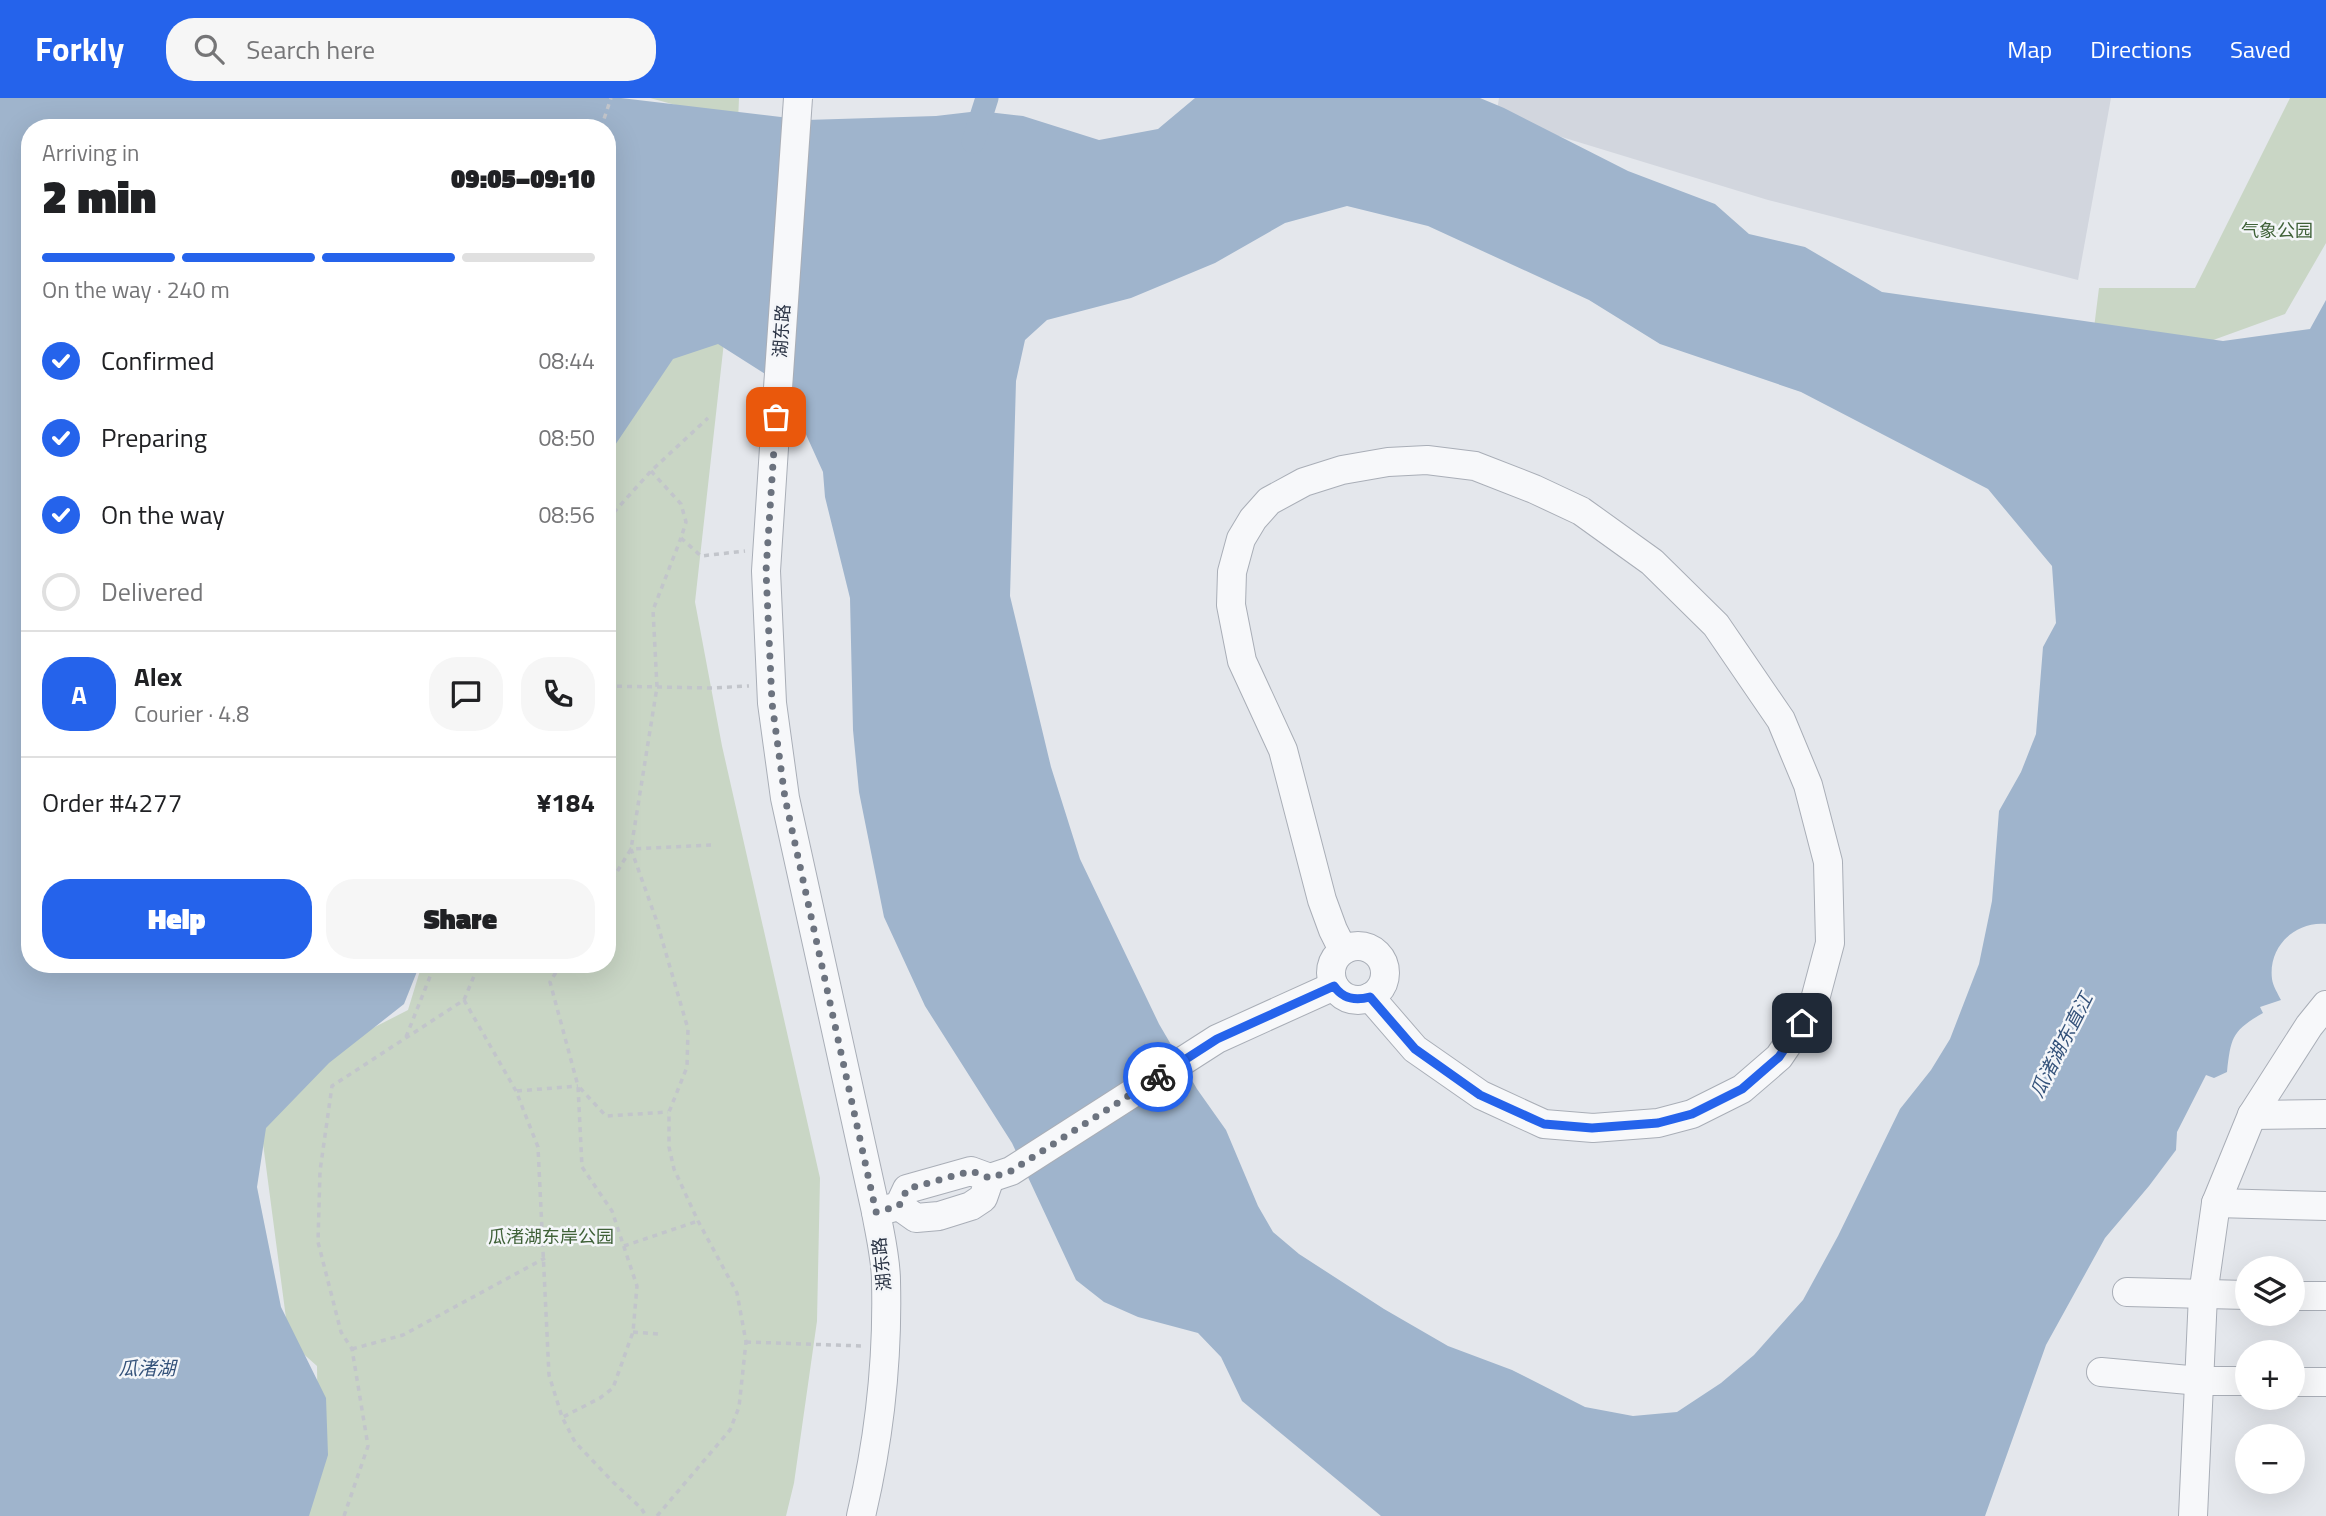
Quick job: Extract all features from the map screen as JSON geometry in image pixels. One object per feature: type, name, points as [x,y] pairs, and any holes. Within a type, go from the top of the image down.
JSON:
[{"type":"street","name":"湖东路","points":[[797,98],[766,571],[771,685],[785,798],[888,1209],[883,1377],[870,1479],[861,1516]]},
{"type":"street","points":[[1343,950],[1322,900],[1283,750],[1242,661],[1231,605],[1232,572],[1241,539],[1253,519],[1269,502],[1304,482],[1342,470],[1388,462],[1427,460],[1475,466],[1581,511],[1652,562],[1716,625],[1781,720],[1808,785],[1828,863],[1830,943],[1813,1007],[1779,1057],[1742,1089],[1692,1114],[1658,1123],[1592,1128],[1544,1124],[1480,1095],[1415,1049],[1370,997]]},
{"type":"street","points":[[1360,946],[1368,948],[1381,959],[1385,976],[1382,984],[1370,997],[1352,999],[1343,996],[1334,986],[1330,973],[1332,964],[1343,950],[1360,946]]},
{"type":"street","points":[[888,1209],[907,1189],[971,1171],[1001,1175],[1217,1039],[1334,986]]},
{"type":"street","points":[[2193,1516],[2203,1295],[2216,1203],[2252,1115],[2320,1020]]},
{"type":"street","points":[[2252,1115],[2326,1114]]},
{"type":"street","points":[[2216,1203],[2326,1206]]},
{"type":"street","points":[[2127,1292],[2235,1295]]},
{"type":"street","points":[[2305,1296],[2326,1296]]},
{"type":"street","points":[[2101,1372],[2200,1381],[2235,1381]]},
{"type":"street","points":[[2305,1382],[2326,1382]]},
{"type":"path","points":[[604,119],[611,98]]},
{"type":"path","points":[[616,510],[651,471],[708,418]]},
{"type":"path","points":[[616,874],[631,849],[657,687],[653,610],[686,522],[681,504],[651,471]]},
{"type":"path","points":[[681,538],[701,556],[767,549]]},
{"type":"path","points":[[616,686],[710,688],[771,685]]},
{"type":"path","points":[[631,849],[711,845]]},
{"type":"path","points":[[631,849],[656,919],[688,1029],[687,1066],[669,1112],[669,1147],[674,1168],[698,1221],[737,1293],[746,1342],[739,1407],[730,1430],[657,1516]]},
{"type":"path","points":[[406,1038],[431,973]]},
{"type":"path","points":[[344,1516],[368,1446],[352,1349],[341,1332],[317,1242],[320,1171],[332,1086],[464,1000],[475,973]]},
{"type":"path","points":[[556,973],[550,982],[578,1086],[582,1167],[612,1211],[637,1286],[633,1332],[613,1388],[600,1398],[562,1417]]},
{"type":"path","points":[[464,1000],[516,1091],[538,1147],[549,1375],[562,1417],[575,1442],[646,1516]]},
{"type":"path","points":[[578,1086],[606,1116],[669,1112]]},
{"type":"path","points":[[516,1091],[578,1086]]},
{"type":"path","points":[[623,1246],[698,1221]]},
{"type":"path","points":[[352,1349],[402,1335],[545,1258]]},
{"type":"path","points":[[633,1332],[659,1334]]},
{"type":"path","points":[[746,1342],[884,1347]]},
{"type":"shaded area","points":[[1499,98],[2111,98],[2078,280],[1768,200],[1496,117]]},
{"type":"green space","points":[[650,98],[739,98],[738,122]]},
{"type":"green space","name":"气象公园","points":[[2290,98],[2326,98],[2326,243],[2285,314],[2205,343],[2093,336],[2099,288],[2195,288]]},
{"type":"green space","name":"瓜渚湖东岸公园","points":[[725,333],[695,602],[722,746],[820,1178],[817,1321],[794,1483],[786,1516],[294,1516],[318,1438],[317,1366],[289,1341],[259,1113],[279,1076],[408,1010],[419,973],[616,973],[616,426],[660,342]]},
{"type":"water","points":[[0,98],[621,98],[806,120],[936,116],[979,111],[1023,116],[1099,140],[1158,129],[1195,98],[1480,98],[1628,171],[1715,204],[1749,234],[1805,247],[1882,292],[2223,341],[2310,329],[2326,300],[2326,924],[2304,927],[2286,938],[2279,947],[2274,956],[2272,979],[2281,1000],[2260,1007],[2263,1013],[2239,1030],[2232,1043],[2227,1072],[2214,1078],[2206,1075],[2177,1132],[2176,1150],[2105,1238],[2046,1345],[1985,1516],[1381,1516],[1242,1401],[1221,1357],[1198,1333],[1138,1317],[1104,1302],[1076,1280],[1012,1143],[925,1006],[884,917],[859,792],[853,730],[850,598],[825,497],[823,472],[784,386],[718,344],[673,359],[616,444],[616,119],[21,119],[21,973],[416,973],[404,1004],[329,1063],[266,1128],[257,1187],[281,1307],[326,1398],[328,1455],[309,1516],[0,1516]],"holes":[[[1347,206],[1428,226],[1589,300],[1660,344],[1801,392],[1988,489],[2052,566],[2056,623],[2043,647],[2036,734],[2021,772],[1999,811],[1992,901],[1979,964],[1950,1039],[1931,1070],[1900,1109],[1838,1236],[1803,1300],[1754,1355],[1721,1383],[1677,1412],[1633,1416],[1585,1407],[1512,1370],[1448,1346],[1384,1309],[1299,1254],[1273,1232],[1258,1206],[1226,1130],[1197,1089],[1159,1024],[1080,859],[1051,767],[1010,596],[1016,381],[1025,340],[1047,320],[1131,298],[1215,263],[1285,223]]]},
{"type":"waterway","points":[[973,142],[987,98]]},
{"type":"way so far","points":[[776,417],[766,571],[772,703],[785,798],[876,1212],[899,1206],[907,1189],[971,1171],[990,1178],[1011,1171],[1158,1077]]},
{"type":"route","points":[[1158,1077],[1217,1039],[1334,986],[1343,996],[1352,999],[1370,997],[1415,1049],[1480,1095],[1544,1124],[1614,1127],[1658,1123],[1692,1114],[1742,1089],[1779,1057],[1802,1023]]},
{"type":"water label","name":"瓜渚湖东直江","points":[[2061,1045]]},
{"type":"water label","name":"瓜渚湖","points":[[147,1368]]}]
